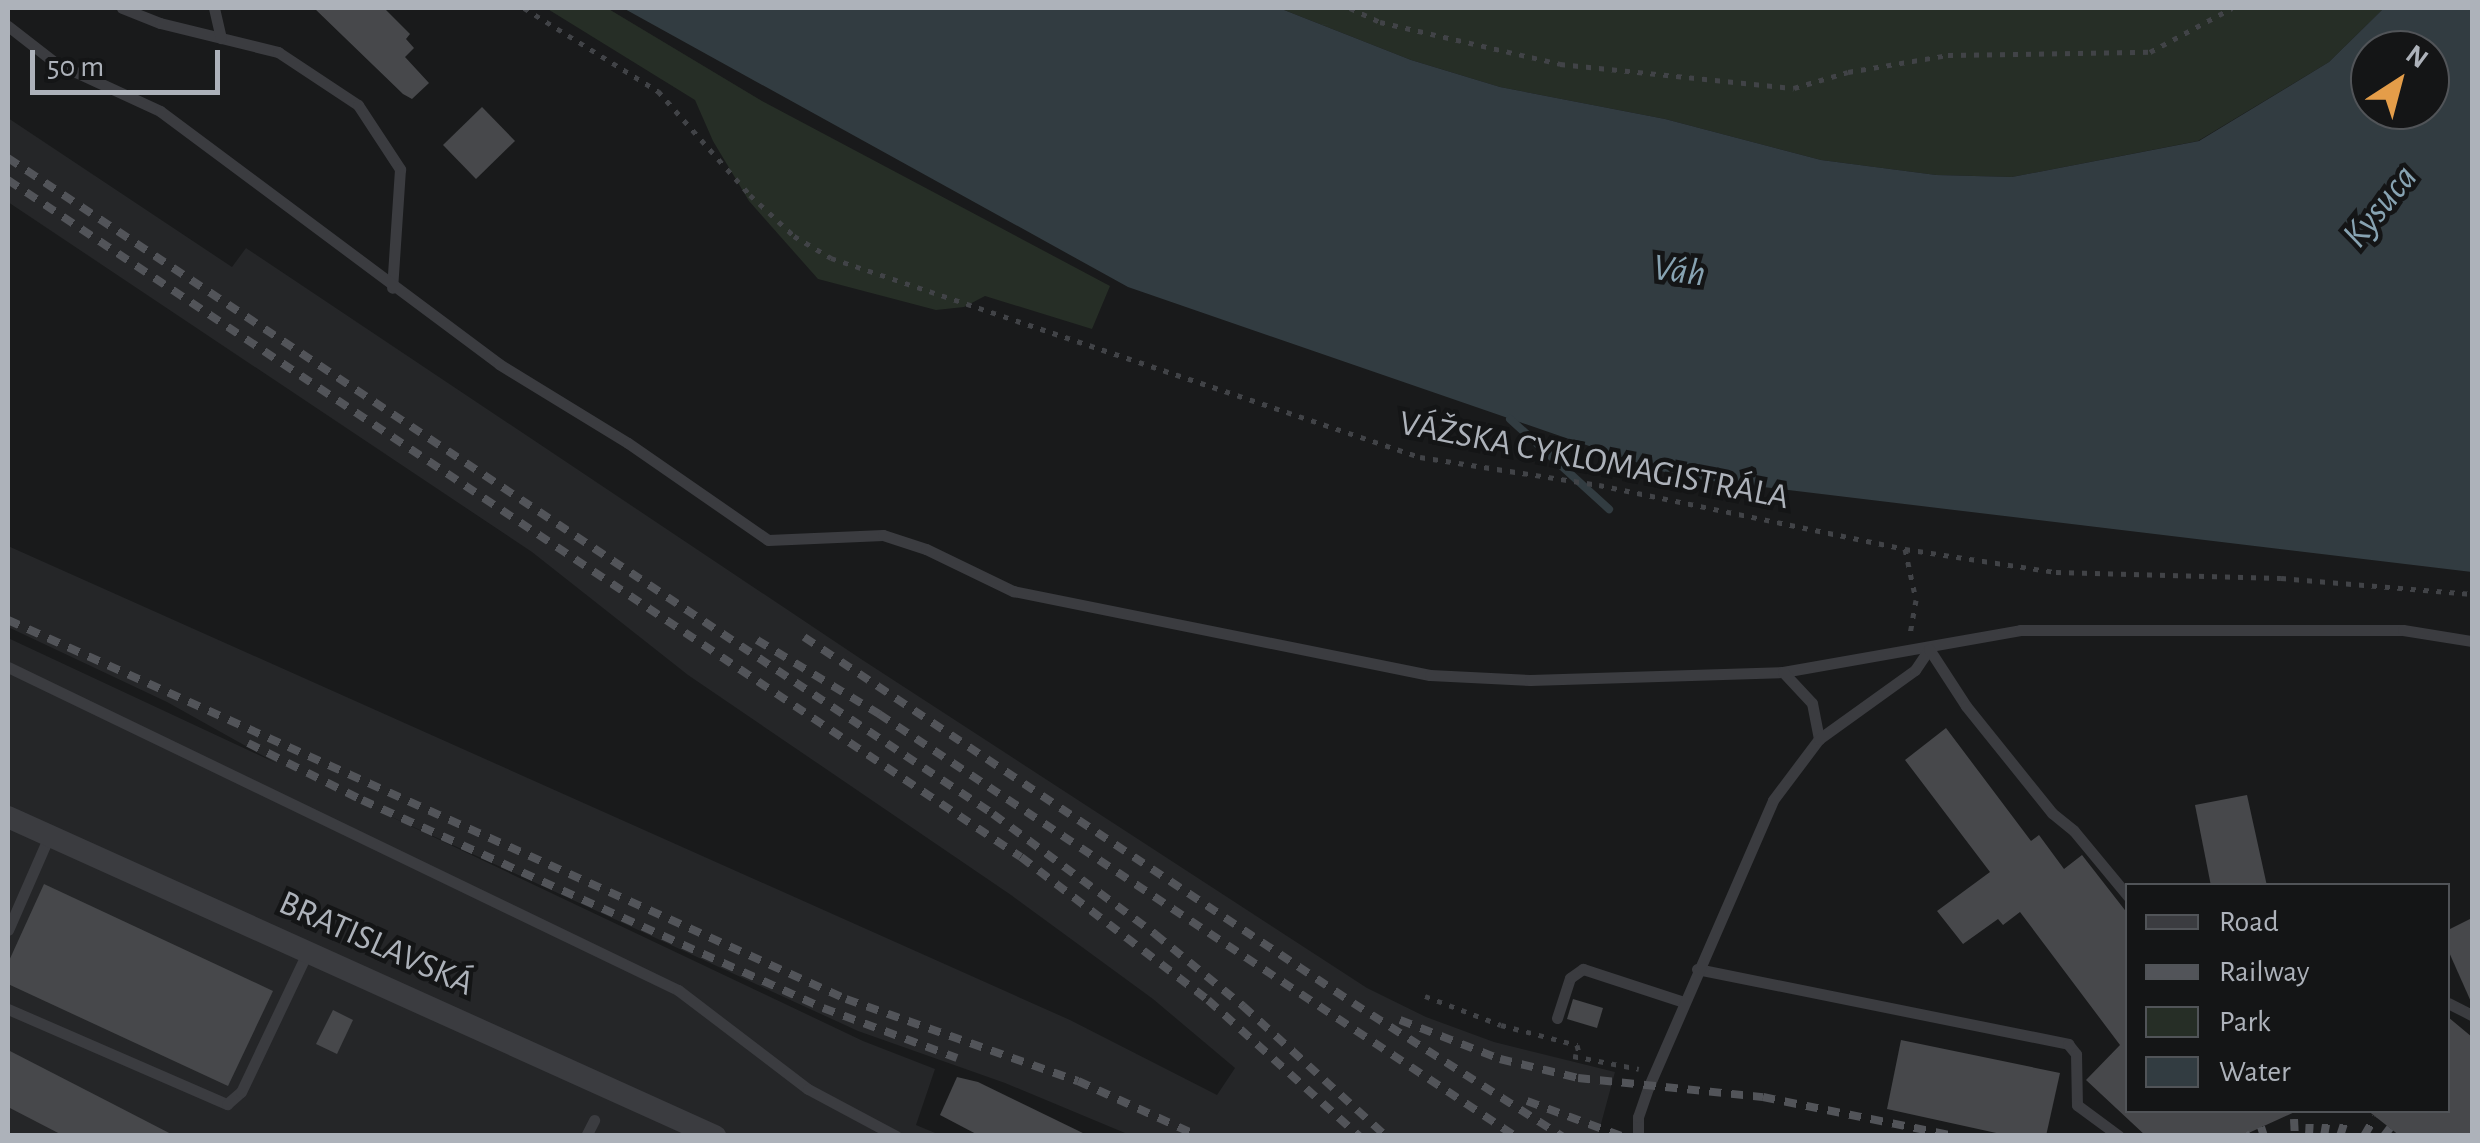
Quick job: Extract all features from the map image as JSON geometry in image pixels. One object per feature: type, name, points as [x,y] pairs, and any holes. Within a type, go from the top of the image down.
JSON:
[{"type":"street","name":"BRATISLAVSKÁ","points":[[8,817],[716,1136]]},
{"type":"lane","points":[[122,8],[160,23],[278,52],[358,105],[400,168],[392,288]]},
{"type":"lane","points":[[214,8],[221,38]]},
{"type":"lane","points":[[8,26],[54,62],[160,111],[190,131],[392,288],[768,540],[883,535],[926,549],[1013,591],[1430,674],[1530,680],[1784,672],[2020,630],[2403,630],[2472,641]]},
{"type":"lane","points":[[1638,1136],[1638,1117],[1655,1071],[1756,831],[1773,800],[1819,740],[1902,680],[1929,649]]},
{"type":"lane","points":[[1929,649],[1966,706],[2052,814],[2074,832],[2125,892]]},
{"type":"lane","points":[[8,667],[678,990],[808,1089],[896,1136]]},
{"type":"lane","points":[[1784,672],[1812,703],[1819,740]]},
{"type":"lane","points":[[8,930],[49,836]]},
{"type":"lane","points":[[8,1009],[227,1104],[241,1092],[308,951]]},
{"type":"lane","points":[[1697,969],[2068,1044],[2076,1054],[2078,1104],[2119,1136]]},
{"type":"lane","points":[[1558,1018],[1570,978],[1583,970],[1684,1002]]},
{"type":"lane","points":[[586,1136],[594,1120]]},
{"type":"path","name":"VÁŽSKA CYKLOMAGISTRÁLA","points":[[524,8],[658,91],[750,195],[794,236],[830,258],[1420,458],[1599,485],[1905,549],[2056,572],[2281,578],[2472,594]]},
{"type":"path","points":[[1350,8],[1380,22],[1560,64],[1794,88],[1848,72],[1948,56],[2150,52],[2231,8]]},
{"type":"path","points":[[1905,549],[1916,600],[1906,652]]},
{"type":"path","points":[[1425,996],[1501,1025],[1577,1045],[1577,1057],[1655,1071]]},
{"type":"shaded area","points":[[8,118],[232,267],[246,248],[861,659],[1367,988],[1426,1017],[1494,1042],[1615,1072],[1598,1135],[1125,1133],[1005,1083],[858,1031],[383,813],[863,1041],[935,1069],[916,1125],[940,1135],[8,1135],[8,638],[276,763],[167,702],[8,627],[8,546],[1070,1020],[1217,1095],[1235,1068],[1153,999],[1011,895],[688,675],[532,552],[8,202]]},
{"type":"green space","points":[[546,8],[607,8],[762,101],[1110,286],[1092,329],[985,296],[964,307],[936,310],[818,279],[749,201],[713,141],[695,100]]},
{"type":"green space","points":[[1279,8],[2384,8],[2362,30],[2350,30],[2350,41],[2329,62],[2198,141],[2012,177],[1936,175],[1821,160],[1665,119],[1500,87],[1411,60]]},
{"type":"water","points":[[623,8],[1279,8],[1411,60],[1500,87],[1665,119],[1821,160],[1936,175],[2012,177],[2199,141],[2329,62],[2350,41],[2350,130],[2450,130],[2450,30],[2362,30],[2384,8],[2472,8],[2472,572],[1679,477],[1128,287]]},
{"type":"building","points":[[314,8],[384,8],[410,34],[406,39],[414,48],[405,57],[429,83],[412,99],[403,94]]},
{"type":"building","points":[[482,107],[515,141],[476,179],[443,145]]},
{"type":"building","points":[[1946,728],[2031,841],[2039,835],[2064,869],[2082,855],[2125,910],[2125,1113],[2292,1113],[2242,1136],[2146,1136],[2086,1080],[2120,1045],[2020,912],[2003,925],[1998,919],[1963,944],[1937,911],[1990,872],[1905,760]]},
{"type":"building","points":[[2247,795],[2266,883],[2210,883],[2195,805]]},
{"type":"building","points":[[44,884],[273,991],[228,1086],[8,984],[8,963]]},
{"type":"building","points":[[2472,918],[2472,1004],[2450,954],[2450,929]]},
{"type":"building","points":[[1573,999],[1603,1008],[1597,1028],[1567,1019]]},
{"type":"building","points":[[333,1010],[353,1020],[337,1054],[316,1044]]},
{"type":"building","points":[[2450,1019],[2472,1037],[2472,1136],[2400,1136],[2371,1113],[2450,1113]]},
{"type":"building","points":[[1901,1040],[2060,1073],[2046,1136],[2010,1136],[1887,1109]]},
{"type":"building","points":[[8,1050],[175,1136],[64,1136],[8,1107]]},
{"type":"building","points":[[957,1077],[978,1082],[1089,1136],[980,1136],[940,1115]]},
{"type":"waterway","points":[[1510,419],[1609,509]]},
{"type":"railway","points":[[8,158],[993,814],[1155,934],[1243,1006],[1386,1136]]},
{"type":"railway","points":[[8,180],[1021,857],[1208,1000],[1359,1136]]},
{"type":"railway","points":[[8,620],[846,999],[1078,1081],[1198,1136]]},
{"type":"railway","points":[[804,637],[1353,1003],[1562,1136]]},
{"type":"railway","points":[[757,640],[879,714],[1515,1136]]},
{"type":"railway","points":[[248,743],[362,800],[823,1008],[957,1058]]},
{"type":"railway","points":[[1400,1020],[1500,1059],[1578,1078],[1763,1097],[1955,1136]]},
{"type":"railway","points":[[1527,1101],[1621,1136]]},
{"type":"railway","points":[[2364,1136],[2375,1117]]},
{"type":"railway","points":[[2309,1136],[2310,1118]]},
{"type":"railway","points":[[2294,1119],[2295,1136]]},
{"type":"railway","points":[[2324,1136],[2327,1119]]},
{"type":"railway","points":[[2340,1136],[2344,1124]]},
{"type":"railway","points":[[2261,1127],[2264,1136]]},
{"type":"railway","points":[[2384,1136],[2390,1128]]},
{"type":"water label","name":"Kysuca","points":[[2381,207]]},
{"type":"water label","name":"Váh","points":[[1679,272]]}]
